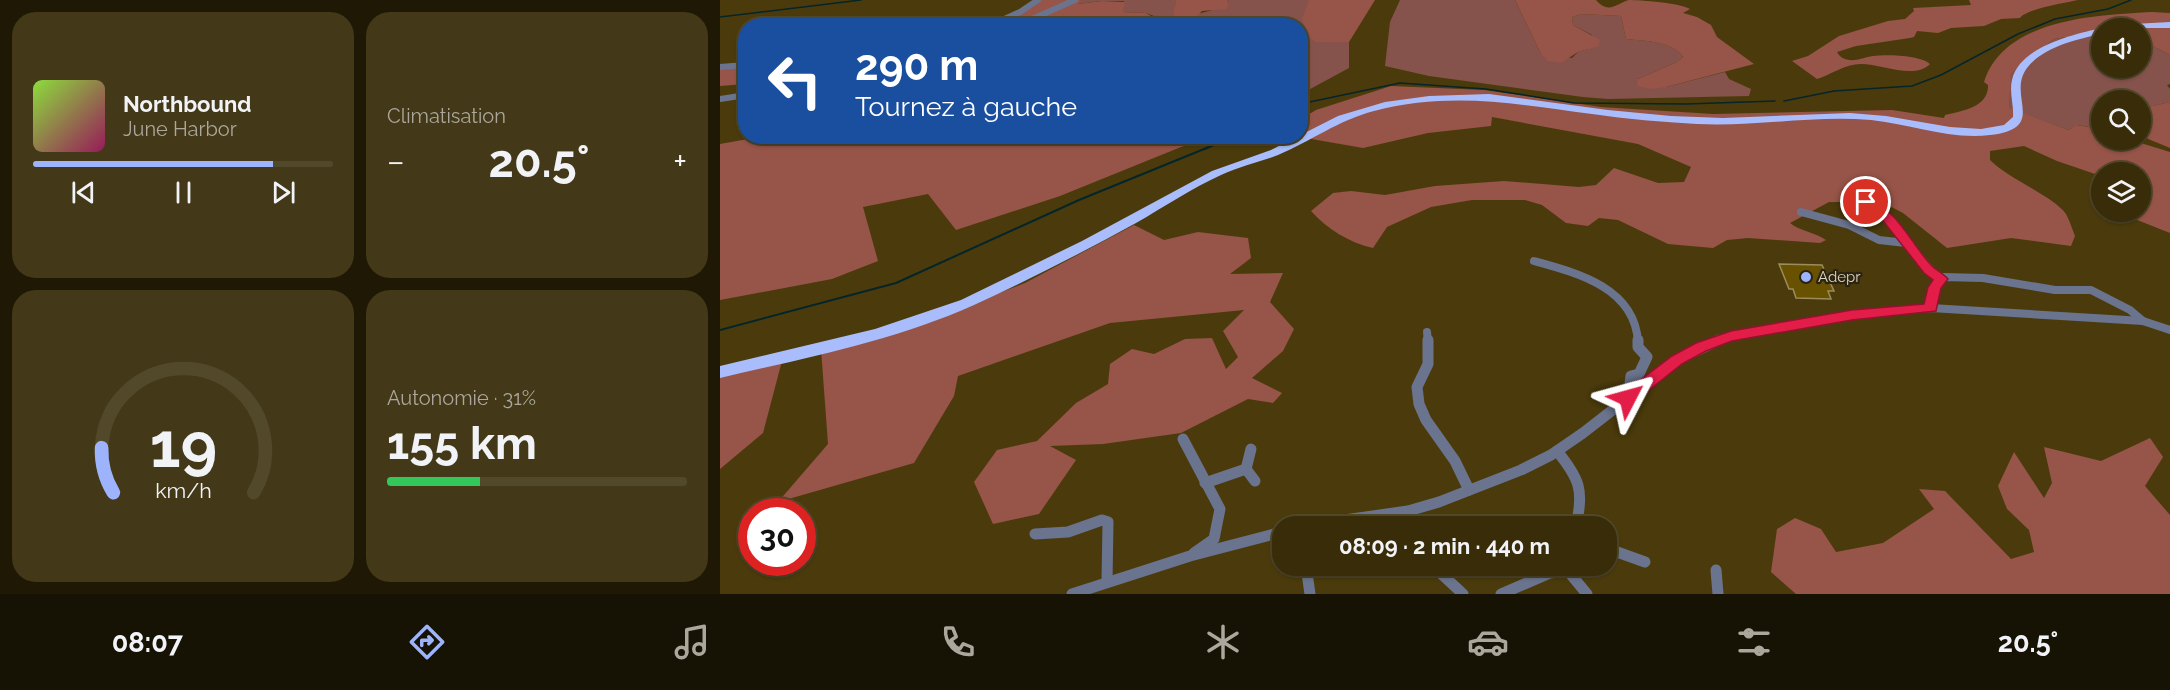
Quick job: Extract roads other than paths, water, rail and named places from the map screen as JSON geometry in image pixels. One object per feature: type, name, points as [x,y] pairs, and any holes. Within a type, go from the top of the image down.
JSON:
[{"type":"highway","points":[[2151,26],[2170,25]]},
{"type":"highway","points":[[1308,135],[1338,120],[1371,109],[1440,98],[1493,96],[1596,112],[1704,121],[1740,122],[1840,116],[1871,117],[1963,130],[1995,131],[2009,127],[2018,119],[2020,111],[2015,89],[2017,75],[2026,64],[2042,51],[2065,40],[2091,34]]},
{"type":"highway","points":[[720,372],[836,345],[956,307],[999,288],[1220,171],[1291,144]]},
{"type":"street","points":[[1007,18],[1038,0]]},
{"type":"street","points":[[1034,18],[1075,0]]},
{"type":"street","points":[[720,67],[738,66]]},
{"type":"street","points":[[720,99],[738,96]]},
{"type":"street","points":[[1866,202],[1881,211],[1929,270],[1941,279],[1961,276],[2055,290],[2091,290],[2130,310],[2143,321]]},
{"type":"street","points":[[1801,212],[1849,225],[1879,240],[1906,243]]},
{"type":"street","points":[[1534,261],[1561,268],[1606,286],[1633,316],[1637,326],[1638,347],[1647,357],[1639,374],[1631,376],[1628,398]]},
{"type":"street","points":[[1931,308],[1932,294],[1941,279]]},
{"type":"street","points":[[1376,516],[1408,511],[1521,470],[1557,451],[1677,360],[1701,347],[1731,336],[1852,315],[1931,308],[2143,321],[2170,330]]},
{"type":"street","points":[[1427,332],[1430,346],[1427,366],[1418,383],[1417,394],[1421,410],[1435,436],[1453,457],[1469,490]]},
{"type":"street","points":[[1183,439],[1220,509],[1214,539],[1190,556]]},
{"type":"street","points":[[1205,483],[1215,476],[1236,474],[1246,469],[1251,449]]},
{"type":"street","points":[[1557,451],[1580,482],[1582,492],[1578,516]]},
{"type":"street","points":[[1246,469],[1255,481]]},
{"type":"street","points":[[1035,534],[1068,532],[1102,520],[1108,522],[1107,582]]},
{"type":"street","points":[[1072,594],[1190,556],[1272,535]]},
{"type":"street","points":[[1617,552],[1645,562]]},
{"type":"street","points":[[1716,570],[1718,594]]},
{"type":"street","points":[[1501,594],[1550,573],[1568,571],[1587,594]]},
{"type":"street","points":[[1308,576],[1311,594]]},
{"type":"street","points":[[1444,576],[1463,594]]},
{"type":"waterway","points":[[720,17],[861,0]]},
{"type":"waterway","points":[[1784,101],[1834,91],[1912,86],[1941,75],[2018,34],[2055,19],[2108,9],[2131,0]]},
{"type":"waterway","points":[[1308,102],[1400,83],[1486,89],[1574,103],[1686,104],[1775,101]]},
{"type":"waterway","points":[[1205,149],[1217,144]]},
{"type":"waterway","points":[[720,330],[896,283],[1079,200],[1209,147]]},
{"type":"place","name":"Adepr","points":[[1806,277]]}]
